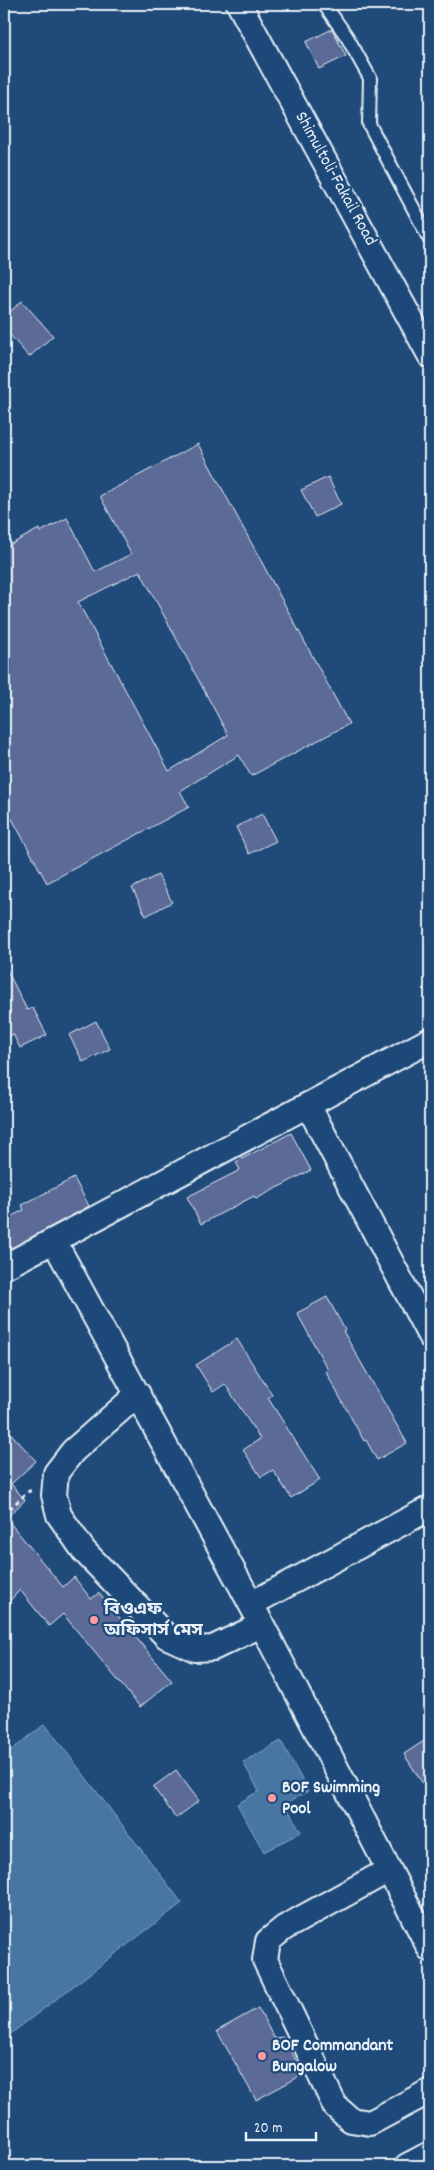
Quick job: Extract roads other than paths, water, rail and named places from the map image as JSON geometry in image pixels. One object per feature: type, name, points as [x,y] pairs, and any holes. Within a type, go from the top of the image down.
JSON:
[{"type":"street","name":"Shimultoli-Fakail Road","points":[[239,4],[430,355]]},
{"type":"street","points":[[4,1267],[430,1040]]},
{"type":"street","points":[[308,1105],[430,1336]]},
{"type":"street","points":[[54,1241],[251,1604],[430,1949]]},
{"type":"street","points":[[138,1394],[73,1451],[56,1473],[54,1495],[59,1515],[84,1551],[166,1636],[195,1649],[214,1648],[261,1625]]},
{"type":"street","points":[[251,1604],[430,1508]]},
{"type":"street","points":[[389,1870],[284,1928],[268,1941],[266,1960],[335,2106],[351,2120],[370,2122],[430,2091]]},
{"type":"street","points":[[408,2166],[430,2154]]},
{"type":"lane","points":[[324,4],[347,37],[370,78],[369,124],[430,240]]},
{"type":"water","points":[[45,1724],[182,1903],[4,2039],[4,1756]]},
{"type":"water","name":"BOF Swimming Pool","points":[[281,1741],[308,1791],[285,1804],[301,1832],[264,1852],[237,1804],[259,1791],[243,1762]]},
{"type":"place","name":"বিওএফ অফিসার্স মেস","points":[[94,1620]]},
{"type":"place","name":"BOF Swimming Pool","points":[[272,1798]]},
{"type":"place","name":"BOF Commandant Bungalow","points":[[262,2056]]}]
